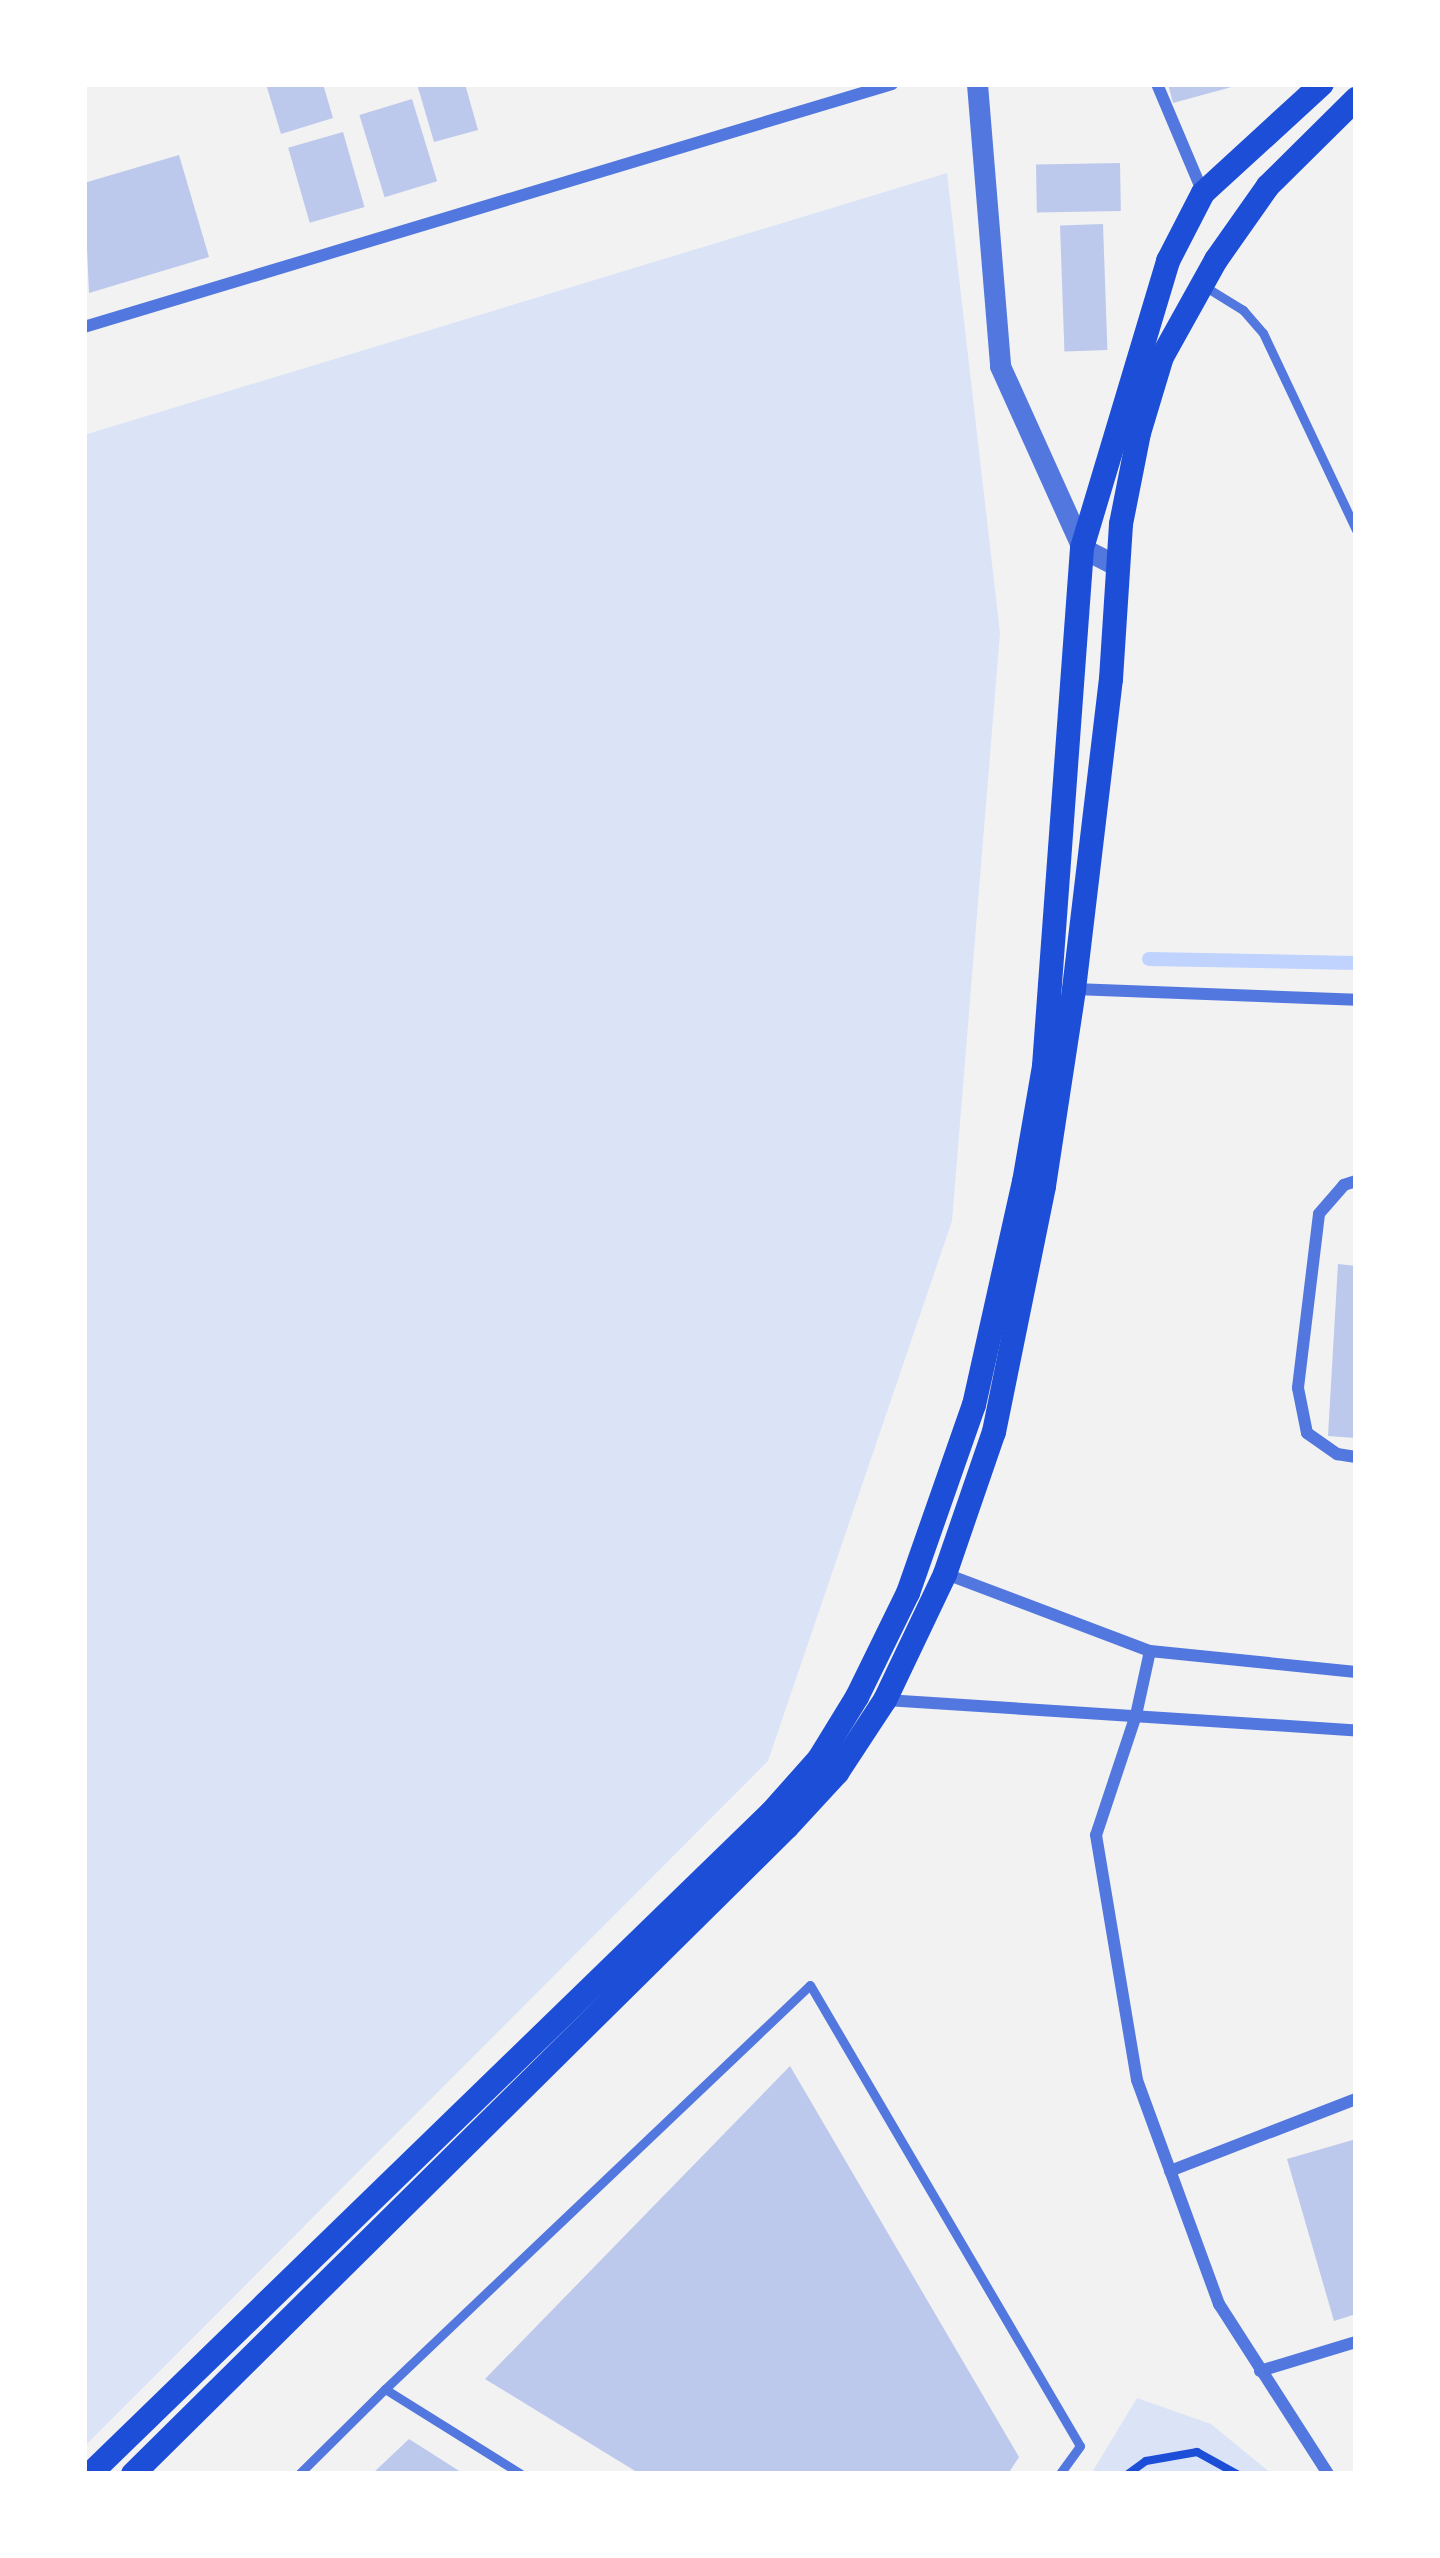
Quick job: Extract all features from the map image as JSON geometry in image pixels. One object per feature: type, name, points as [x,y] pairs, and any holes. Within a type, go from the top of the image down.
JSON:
[{"type":"main road","points":[[90,2474],[772,1814],[819,1759],[857,1697],[908,1593],[974,1405],[1020,1204],[1044,1066],[1082,548],[1168,261],[1203,193],[1314,87]]},
{"type":"main road","points":[[133,2474],[787,1826],[837,1773],[885,1700],[945,1574],[994,1432],[1044,1186],[1074,989],[1111,679],[1116,565],[1127,480],[1162,357],[1268,186],[1356,99]]},
{"type":"street","points":[[84,327],[892,84]]},
{"type":"street","points":[[976,84],[1000,366],[1082,548],[1116,565]]},
{"type":"street","points":[[1157,84],[1203,193]]},
{"type":"street","points":[[1074,989],[1356,1000]]},
{"type":"street","points":[[1356,1181],[1343,1185],[1319,1214],[1298,1388],[1307,1433],[1337,1454],[1356,1457]]},
{"type":"street","points":[[945,1574],[1150,1651],[1356,1672]]},
{"type":"street","points":[[1150,1651],[1136,1715],[1096,1835],[1137,2080],[1219,2304],[1328,2474]]},
{"type":"street","points":[[885,1700],[1356,1730]]},
{"type":"street","points":[[1171,2171],[1356,2098]]},
{"type":"street","points":[[1260,2371],[1356,2342]]},
{"type":"lane","points":[[1203,285],[1243,310],[1263,333],[1356,530]]},
{"type":"lane","points":[[299,2474],[809,1985],[1081,2446],[1060,2474]]},
{"type":"lane","points":[[385,2389],[521,2474]]},
{"type":"path","points":[[1128,2474],[1146,2461],[1197,2452],[1238,2474]]},
{"type":"shaded area","points":[[947,173],[1000,633],[952,1221],[768,1761],[84,2447],[84,435]]},
{"type":"shaded area","points":[[1137,2398],[1211,2424],[1272,2474],[1091,2474]]},
{"type":"building","points":[[266,84],[323,84],[333,118],[281,134]]},
{"type":"building","points":[[417,84],[465,84],[478,130],[434,142]]},
{"type":"building","points":[[1168,84],[1239,84],[1239,85],[1173,103]]},
{"type":"building","points":[[412,99],[437,181],[385,197],[359,115]]},
{"type":"building","points":[[343,132],[364,207],[310,223],[288,148]]},
{"type":"building","points":[[179,155],[209,257],[89,293],[84,183]]},
{"type":"building","points":[[1120,163],[1121,211],[1037,212],[1036,164]]},
{"type":"building","points":[[1103,224],[1107,350],[1064,351],[1060,226]]},
{"type":"building","points":[[1338,1264],[1356,1266],[1356,1438],[1328,1436]]},
{"type":"building","points":[[790,2066],[1019,2457],[1008,2474],[640,2474],[485,2379]]},
{"type":"building","points":[[1356,2139],[1356,2314],[1334,2321],[1287,2159]]},
{"type":"building","points":[[409,2439],[464,2474],[372,2474]]},
{"type":"waterway","points":[[1149,959],[1356,963]]}]
